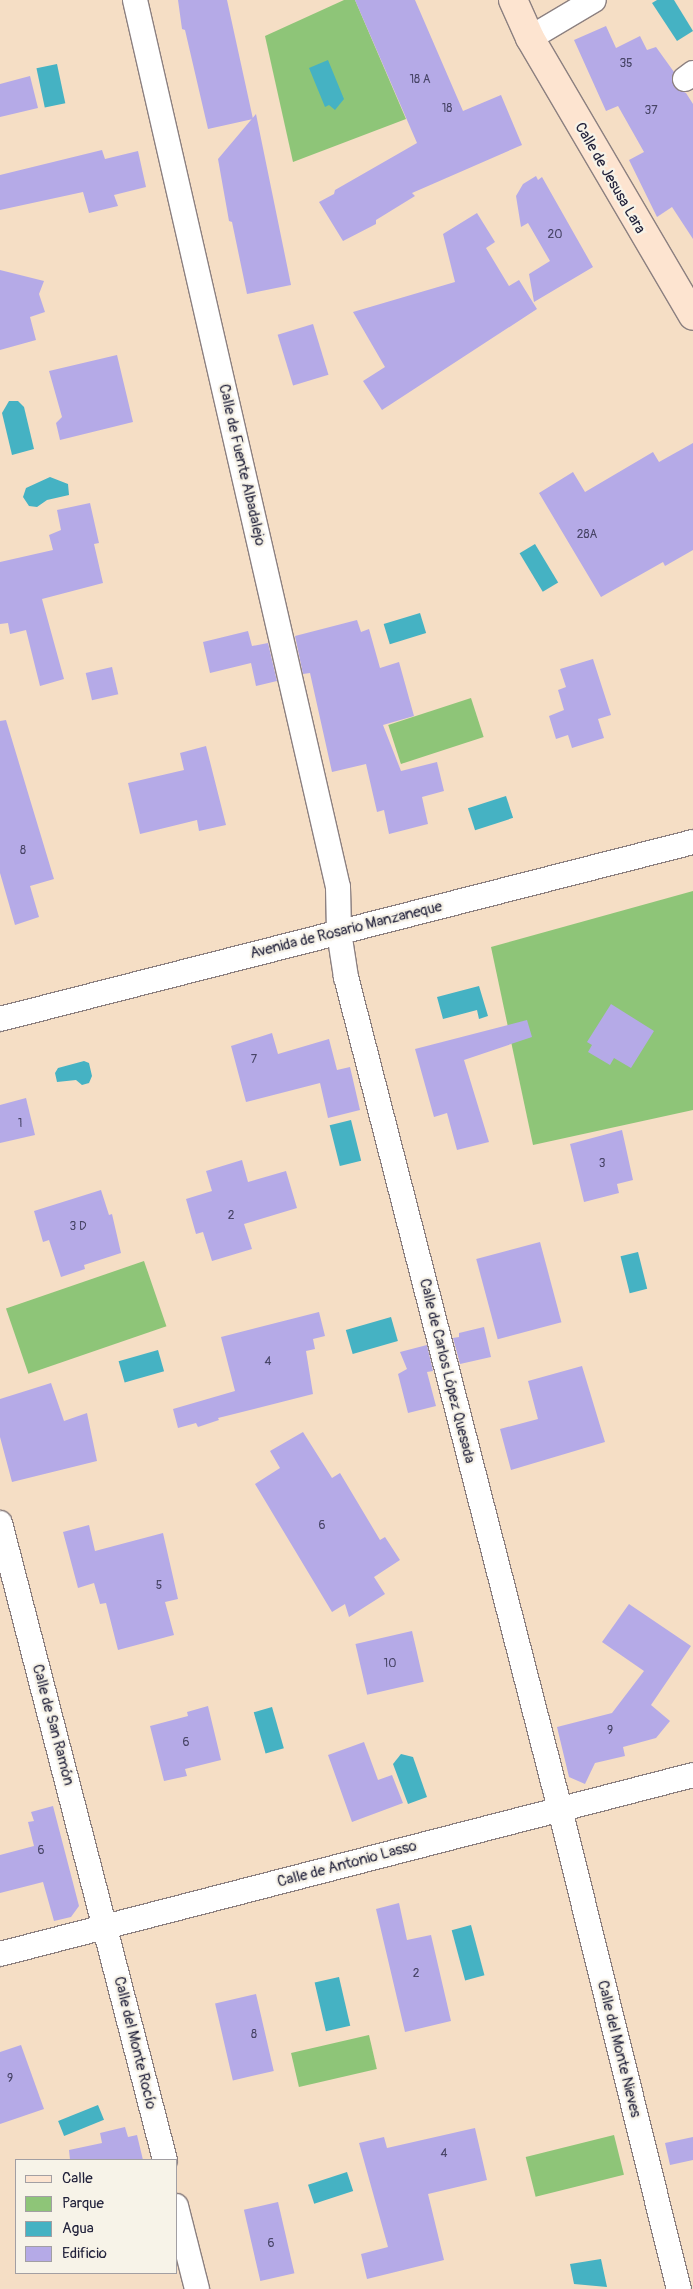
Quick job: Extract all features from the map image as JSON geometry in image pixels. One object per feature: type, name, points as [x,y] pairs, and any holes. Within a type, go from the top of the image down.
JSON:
[{"type":"main road","name":"Calle de Jesusa Lara","points":[[513,0],[530,38],[693,316]]},
{"type":"street","name":"Calle de Fuente Albadalejo","points":[[136,0],[338,887],[339,932]]},
{"type":"street","points":[[530,38],[594,0]]},
{"type":"street","name":"Avenida de Rosario Manzaneque","points":[[0,1019],[693,842]]},
{"type":"street","name":"Calle de Carlos López Quesada","points":[[339,932],[346,977],[560,1809]]},
{"type":"street","name":"Calle de San Ramón","points":[[0,1523],[106,1927]]},
{"type":"street","name":"Calle de Antonio Lasso","points":[[0,1954],[693,1775]]},
{"type":"street","name":"Calle del Monte Nieves","points":[[560,1809],[679,2289]]},
{"type":"street","name":"Calle del Monte Rocío","points":[[106,1927],[165,2159]]},
{"type":"street","points":[[178,2214],[197,2289]]},
{"type":"green space","points":[[344,0],[355,0],[406,119],[293,162],[265,36]]},
{"type":"green space","points":[[471,698],[484,737],[401,764],[388,725]]},
{"type":"green space","points":[[693,891],[693,1110],[533,1145],[491,947]]},
{"type":"green space","points":[[144,1261],[166,1326],[28,1374],[6,1309]]},
{"type":"green space","points":[[369,2035],[377,2069],[299,2087],[291,2053]]},
{"type":"green space","points":[[614,2135],[624,2175],[536,2197],[526,2157]]},
{"type":"water","points":[[657,0],[674,0],[693,31],[677,41],[652,3]]},
{"type":"water","points":[[328,60],[344,99],[335,110],[329,105],[325,107],[309,68]]},
{"type":"water","points":[[57,64],[65,103],[45,107],[36,68]]},
{"type":"water","points":[[9,401],[18,401],[24,407],[34,449],[12,455],[2,413]]},
{"type":"water","points":[[50,477],[68,484],[69,495],[47,500],[37,507],[29,506],[23,497],[26,488]]},
{"type":"water","points":[[535,544],[558,583],[543,592],[520,553]]},
{"type":"water","points":[[420,613],[426,633],[390,644],[384,624]]},
{"type":"water","points":[[506,796],[513,818],[475,830],[468,808]]},
{"type":"water","points":[[479,986],[488,1016],[479,1019],[477,1010],[443,1019],[437,997]]},
{"type":"water","points":[[84,1061],[89,1063],[92,1076],[89,1083],[82,1085],[76,1080],[57,1082],[55,1073],[58,1068]]},
{"type":"water","points":[[351,1120],[361,1161],[340,1166],[330,1125]]},
{"type":"water","points":[[638,1252],[647,1289],[630,1293],[621,1256]]},
{"type":"water","points":[[391,1317],[398,1341],[353,1354],[346,1330]]},
{"type":"water","points":[[158,1350],[164,1371],[125,1382],[119,1361]]},
{"type":"water","points":[[272,1707],[284,1748],[266,1754],[254,1712]]},
{"type":"water","points":[[401,1754],[413,1757],[427,1797],[408,1804],[393,1764]]},
{"type":"water","points":[[471,1925],[484,1975],[465,1980],[452,1930]]},
{"type":"water","points":[[339,1977],[350,2026],[326,2031],[315,1983]]},
{"type":"water","points":[[98,2105],[104,2120],[64,2136],[58,2121]]},
{"type":"water","points":[[347,2172],[353,2191],[314,2204],[308,2185]]},
{"type":"water","points":[[601,2259],[607,2287],[574,2284],[570,2264]]},
{"type":"building","points":[[178,0],[227,0],[253,119],[208,129],[185,30],[182,29]]},
{"type":"building","points":[[355,0],[415,0],[463,111],[501,95],[522,145],[412,193],[415,196],[376,220],[376,224],[343,241],[319,202],[334,194],[335,190],[417,143]]},
{"type":"building","points":[[606,26],[616,48],[640,36],[647,50],[656,47],[674,72],[674,87],[686,93],[693,104],[693,239],[672,207],[657,217],[629,160],[644,152],[618,106],[606,111],[574,40]]},
{"type":"building","points":[[30,76],[38,108],[0,117],[0,84]]},
{"type":"building","points":[[256,114],[291,285],[247,294],[232,222],[229,221],[218,159]]},
{"type":"building","points":[[102,150],[105,159],[138,151],[146,187],[114,195],[118,206],[89,213],[83,192],[0,210],[0,175]]},
{"type":"building","points":[[536,176],[538,180],[542,177],[593,267],[534,302],[529,274],[550,261],[528,223],[521,227],[516,196],[523,184]]},
{"type":"building","points":[[477,213],[495,242],[486,248],[509,286],[519,280],[537,309],[382,410],[363,381],[385,367],[353,312],[455,282],[443,234]]},
{"type":"building","points":[[0,270],[44,281],[39,294],[45,312],[30,317],[36,340],[0,350]]},
{"type":"building","points":[[313,324],[328,375],[293,386],[278,335]]},
{"type":"building","points":[[117,355],[133,422],[60,440],[56,423],[62,417],[49,371]]},
{"type":"building","points":[[693,443],[693,550],[665,566],[663,562],[601,597],[539,493],[573,472],[585,492],[653,452],[659,462]]},
{"type":"building","points":[[90,503],[99,543],[94,544],[103,583],[42,599],[64,679],[40,686],[26,630],[10,634],[8,623],[0,624],[0,562],[53,550],[49,535],[61,530],[57,510]]},
{"type":"building","points":[[357,620],[361,632],[369,629],[380,668],[399,662],[414,716],[383,725],[401,771],[437,762],[444,791],[422,797],[428,824],[389,834],[384,810],[377,812],[366,764],[332,772],[310,673],[303,674],[295,636]]},
{"type":"building","points":[[248,631],[252,646],[268,643],[277,681],[256,686],[251,663],[210,673],[203,642]]},
{"type":"building","points":[[593,659],[611,715],[598,719],[604,738],[572,748],[568,735],[556,739],[549,716],[564,710],[558,690],[566,687],[560,669]]},
{"type":"building","points":[[112,667],[118,694],[92,700],[86,673]]},
{"type":"building","points":[[6,720],[54,879],[30,886],[39,917],[15,925],[0,873],[0,721]]},
{"type":"building","points":[[206,746],[226,825],[199,831],[197,820],[140,834],[128,783],[184,770],[180,753]]},
{"type":"building","points":[[611,1004],[654,1031],[631,1068],[614,1058],[610,1065],[588,1052],[592,1045],[587,1042]]},
{"type":"building","points":[[527,1020],[532,1037],[464,1060],[489,1142],[457,1150],[447,1113],[434,1117],[415,1049]]},
{"type":"building","points":[[272,1033],[278,1054],[329,1039],[337,1070],[350,1067],[360,1110],[328,1118],[320,1083],[246,1102],[231,1046]]},
{"type":"building","points":[[26,1098],[35,1135],[0,1143],[0,1105]]},
{"type":"building","points":[[622,1130],[633,1180],[617,1184],[619,1193],[584,1202],[570,1144]]},
{"type":"building","points":[[242,1160],[248,1182],[286,1171],[297,1208],[244,1224],[252,1249],[212,1261],[203,1232],[196,1234],[186,1199],[212,1191],[206,1171]]},
{"type":"building","points":[[101,1190],[109,1215],[112,1214],[121,1253],[84,1265],[85,1269],[61,1277],[49,1240],[43,1242],[34,1211]]},
{"type":"building","points":[[540,1242],[561,1322],[498,1339],[476,1259]]},
{"type":"building","points":[[319,1312],[325,1336],[313,1339],[315,1349],[306,1351],[313,1394],[218,1418],[219,1420],[198,1427],[196,1423],[178,1428],[173,1409],[235,1391],[221,1337]]},
{"type":"building","points":[[484,1327],[491,1357],[460,1364],[453,1338],[459,1337],[459,1333]]},
{"type":"building","points":[[427,1345],[433,1371],[427,1372],[436,1406],[408,1413],[398,1374],[407,1369],[400,1352]]},
{"type":"building","points":[[582,1366],[605,1442],[511,1470],[500,1429],[538,1419],[528,1381]]},
{"type":"building","points":[[51,1383],[64,1421],[87,1413],[97,1461],[12,1482],[0,1437],[0,1399]]},
{"type":"building","points":[[303,1432],[332,1478],[340,1473],[380,1540],[385,1537],[400,1560],[374,1577],[385,1594],[349,1617],[345,1604],[332,1612],[255,1484],[280,1468],[270,1451]]},
{"type":"building","points":[[89,1525],[95,1551],[163,1533],[178,1599],[165,1602],[174,1635],[118,1650],[106,1603],[100,1604],[94,1583],[78,1588],[63,1532]]},
{"type":"building","points":[[629,1604],[691,1646],[651,1705],[670,1721],[656,1738],[623,1747],[625,1756],[595,1763],[585,1784],[569,1777],[557,1727],[612,1713],[644,1671],[602,1642]]},
{"type":"building","points":[[412,1631],[424,1682],[367,1695],[355,1644]]},
{"type":"building","points":[[208,1706],[221,1760],[185,1769],[187,1776],[164,1781],[150,1726],[188,1716],[187,1712]]},
{"type":"building","points":[[364,1742],[378,1780],[392,1775],[403,1803],[352,1822],[328,1755]]},
{"type":"building","points":[[53,1806],[79,1906],[71,1917],[54,1921],[43,1882],[0,1893],[0,1855],[34,1846],[28,1822],[34,1821],[31,1812]]},
{"type":"building","points":[[399,1903],[407,1940],[431,1935],[451,2021],[405,2032],[376,1909]]},
{"type":"building","points":[[256,1994],[274,2071],[233,2080],[215,2003]]},
{"type":"building","points":[[21,2045],[44,2109],[0,2124],[0,2052]]},
{"type":"building","points":[[125,2127],[128,2137],[137,2135],[143,2159],[70,2159],[69,2150],[102,2143],[100,2133]]},
{"type":"building","points":[[475,2128],[487,2180],[428,2194],[444,2260],[367,2279],[361,2254],[388,2247],[359,2143],[384,2137],[387,2148]]},
{"type":"building","points":[[693,2137],[693,2160],[670,2165],[665,2143]]},
{"type":"building","points":[[278,2202],[294,2273],[260,2281],[244,2210]]}]
